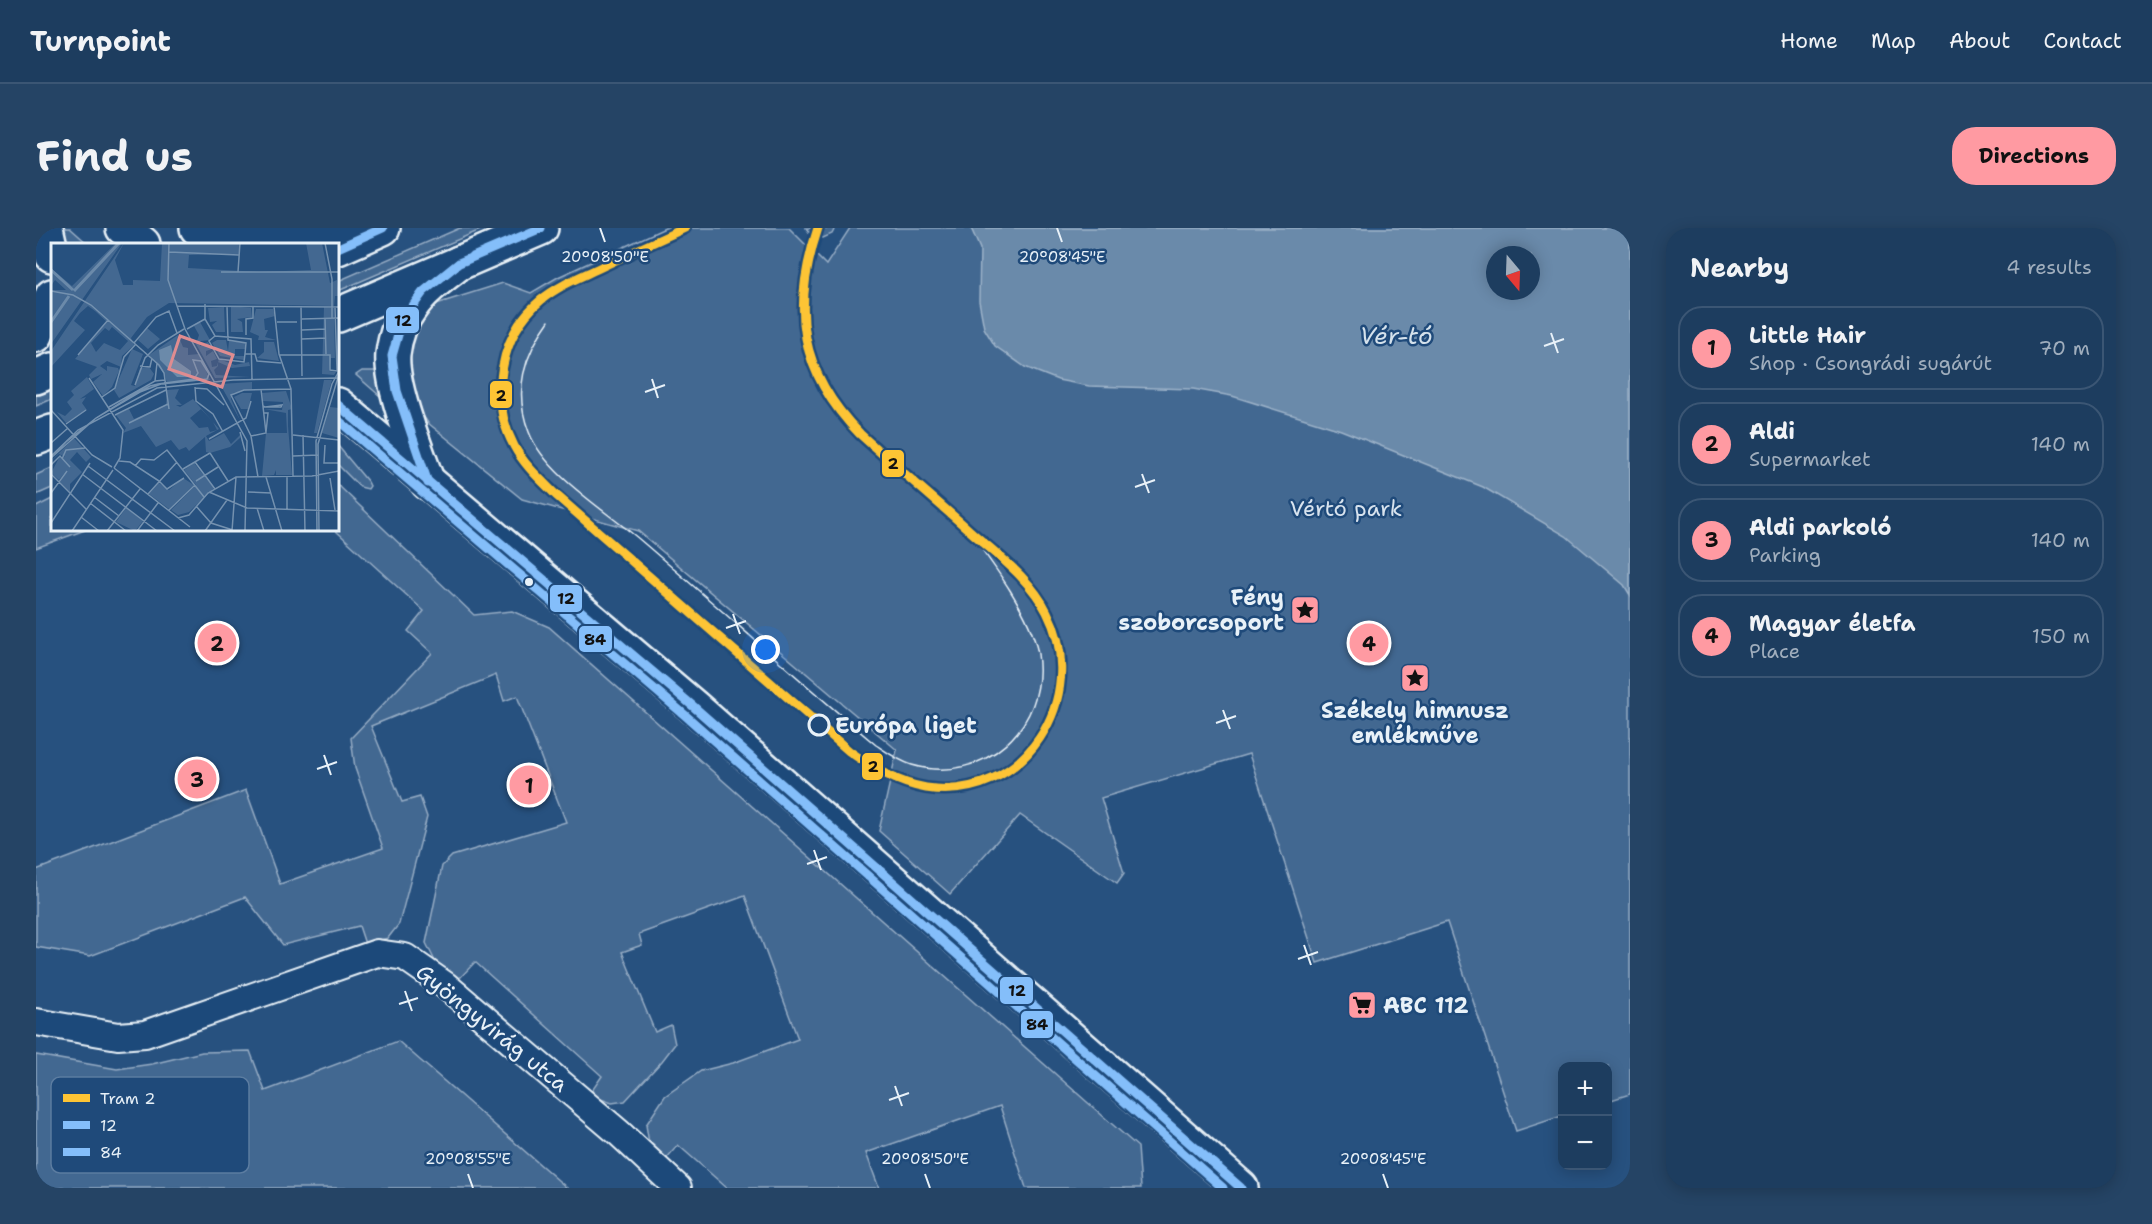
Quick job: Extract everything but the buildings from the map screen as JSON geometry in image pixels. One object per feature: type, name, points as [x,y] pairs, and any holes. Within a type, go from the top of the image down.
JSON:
[{"type":"main road","points":[[46,228],[51,250]]},
{"type":"main road","points":[[123,228],[142,243]]},
{"type":"main road","points":[[197,228],[237,239],[252,240],[303,236],[344,228]]},
{"type":"main road","points":[[339,248],[383,228]]},
{"type":"main road","points":[[339,315],[541,228]]},
{"type":"main road","points":[[428,483],[397,391],[393,356],[402,321],[412,305],[423,292],[459,263]]},
{"type":"main road","points":[[36,335],[51,298]]},
{"type":"main road","points":[[36,377],[51,370]]},
{"type":"main road","points":[[339,406],[694,707],[1195,1150],[1241,1188]]},
{"type":"main road","points":[[36,438],[51,432]]},
{"type":"street","name":"Gyöngyvirág utca","points":[[36,1022],[118,1036],[146,1034],[377,953],[405,957],[454,992],[619,1133],[678,1188]]},
{"type":"green space","points":[[63,228],[70,228],[87,243],[64,243]]},
{"type":"green space","points":[[460,228],[485,228],[339,291],[339,281]]},
{"type":"green space","name":"Vértó park","points":[[665,228],[789,228],[826,265],[850,228],[1630,228],[1630,1094],[1612,1100],[1612,1062],[1558,1062],[1558,1117],[1516,1131],[1447,922],[1317,963],[1249,754],[1101,798],[1124,873],[1117,883],[1020,815],[950,894],[879,831],[897,750],[638,531],[522,499],[428,423],[413,401],[404,376],[408,339],[430,306],[503,283],[531,293],[558,277]]},
{"type":"green space","points":[[806,228],[835,228],[832,234],[823,238],[811,235]]},
{"type":"green space","points":[[362,371],[381,371],[388,403],[356,375]]},
{"type":"green space","points":[[51,388],[51,399],[36,406],[36,395]]},
{"type":"green space","points":[[339,447],[370,486],[368,489],[360,487],[339,466]]},
{"type":"green space","points":[[51,468],[51,488],[36,495],[36,475]]},
{"type":"green space","points":[[339,486],[474,615],[512,611],[549,627],[1138,1147],[1141,1188],[1026,1188],[1000,1106],[866,1153],[879,1188],[727,1188],[678,1145],[666,1159],[649,1143],[646,1125],[665,1096],[701,1071],[733,1063],[798,1039],[745,896],[639,934],[642,945],[622,952],[655,1032],[671,1025],[675,1044],[625,1101],[612,1103],[598,1098],[591,1092],[602,1076],[475,962],[459,979],[435,961],[426,943],[442,866],[452,856],[566,822],[517,696],[504,701],[496,675],[371,726],[402,802],[420,797],[427,817],[399,924],[388,938],[365,944],[359,926],[283,945],[245,897],[90,956],[36,947],[36,870],[246,790],[280,884],[383,848],[355,768],[351,738],[432,653],[408,631],[424,611],[336,531],[339,531]]},
{"type":"green space","points":[[51,500],[51,531],[82,531],[36,548],[36,507]]},
{"type":"green space","points":[[398,1041],[567,1188],[36,1188],[36,1055],[117,1069],[152,1064],[202,1052],[250,1051],[265,1091]]},
{"type":"water","name":"Vér-tó","points":[[971,228],[1630,228],[1630,595],[1624,585],[1566,536],[1483,487],[1341,430],[1232,396],[1193,389],[1089,386],[1058,380],[1025,367],[995,346],[984,328],[979,301],[980,249]]},
{"type":"tram line","name":"2","points":[[685,228],[561,286],[541,300],[527,314],[507,349],[500,388],[506,428],[514,446],[528,466],[556,495],[849,751],[876,769],[915,786],[961,788],[992,779],[1019,762],[1040,738],[1054,709],[1060,678],[1058,645],[1047,612],[1032,588],[1002,558],[860,434],[840,411],[824,387],[813,363],[806,338],[803,312],[805,286],[818,228]]},
{"type":"tram line","points":[[549,321],[527,360],[522,388],[524,417],[529,432],[548,462],[577,490],[639,539],[876,745],[912,765],[938,769],[963,767],[986,758],[1006,744],[1022,726],[1033,705],[1039,680],[1038,654],[1027,622],[1008,588],[966,528]]},
{"type":"transit line","name":"12","points":[[339,248],[383,228]]},
{"type":"transit line","name":"12","points":[[428,483],[397,391],[392,356],[402,321],[423,292],[459,263],[541,228]]},
{"type":"transit line","name":"12","points":[[339,406],[694,707],[1241,1188]]},
{"type":"transit line","name":"84","points":[[339,421],[686,716],[1223,1188]]},
{"type":"place","name":"Fény szoborcsoport","points":[[1305,610]]},
{"type":"place","name":"Aldi","points":[[217,643]]},
{"type":"place","name":"Magyar életfa","points":[[1369,643]]},
{"type":"place","name":"Székely himnusz emlékműve","points":[[1415,678]]},
{"type":"place","name":"Európa liget","points":[[819,725]]},
{"type":"place","name":"Aldi parkoló","points":[[197,779]]},
{"type":"place","name":"Little Hair","points":[[529,785]]},
{"type":"place","name":"ABC 112","points":[[1362,1005]]}]
